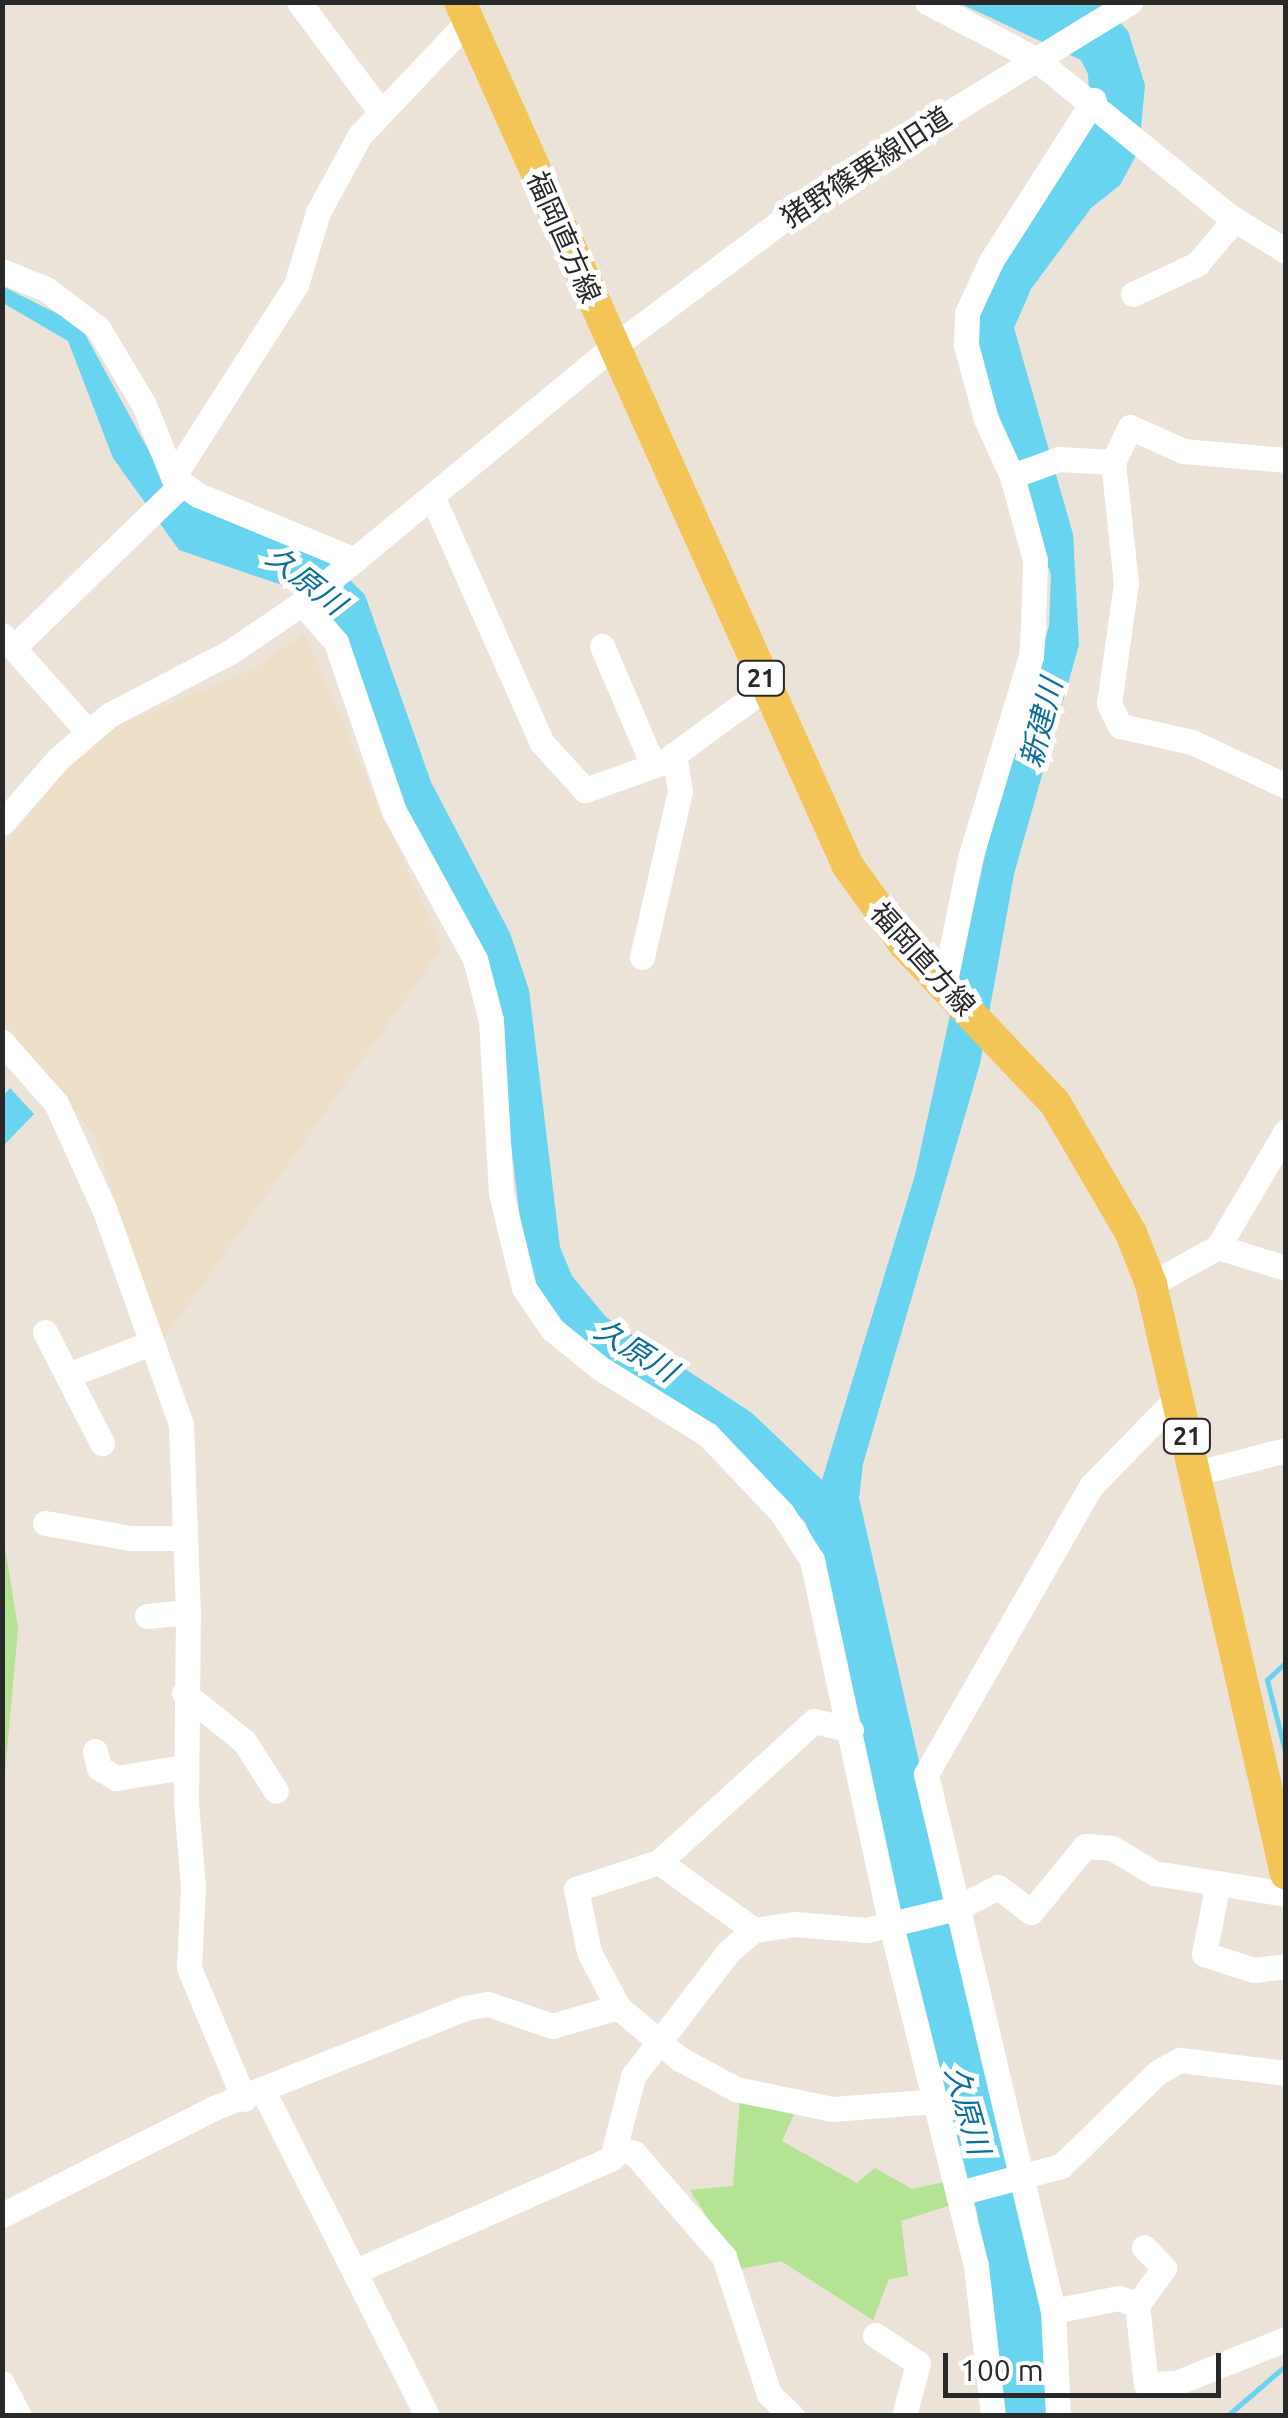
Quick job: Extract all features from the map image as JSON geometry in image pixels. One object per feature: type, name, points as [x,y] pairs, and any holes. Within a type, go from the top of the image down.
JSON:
[{"type":"main road","name":"福岡直方線","points":[[464,12],[848,866],[881,916],[1054,1103],[1088,1153],[1151,1284],[1286,1874]]},
{"type":"street","points":[[299,2],[380,111]]},
{"type":"street","points":[[927,2],[1036,60],[1094,100],[1234,220],[1286,251]]},
{"type":"street","name":"猪野篠栗線旧道","points":[[2,823],[88,732],[304,602],[613,347],[820,192],[1128,4]]},
{"type":"street","points":[[88,732],[8,641],[147,518],[178,480],[296,286],[318,212],[380,111],[464,12]]},
{"type":"street","points":[[944,986],[970,858],[1031,656],[1035,560],[1012,476],[971,363],[967,313],[991,261],[1094,100]]},
{"type":"street","points":[[1132,294],[1197,264],[1234,220]]},
{"type":"street","points":[[2,271],[46,289],[98,328],[144,404],[178,480],[350,565]]},
{"type":"street","points":[[1286,460],[1183,451],[1130,427],[1113,462],[1126,583],[1112,717],[1141,734],[1192,742],[1286,786]]},
{"type":"street","points":[[1012,476],[1060,459],[1113,462]]},
{"type":"street","points":[[432,496],[542,743],[585,790],[663,760],[766,688]]},
{"type":"street","points":[[304,602],[336,642],[394,810],[475,960],[491,1020],[501,1194],[524,1288],[552,1329],[600,1368],[708,1435],[782,1514],[812,1560],[891,1924],[976,2266],[993,2416]]},
{"type":"street","points":[[602,646],[680,792],[642,957]]},
{"type":"street","points":[[2,1042],[56,1103],[105,1210],[180,1424],[188,1612],[185,1766],[193,1888],[189,1968],[254,2096],[356,2271],[428,2416]]},
{"type":"street","points":[[1151,1284],[1218,1247],[1286,1131]]},
{"type":"street","points":[[1218,1247],[1286,1268]]},
{"type":"street","points":[[45,1332],[71,1374],[102,1443]]},
{"type":"street","points":[[71,1374],[151,1343]]},
{"type":"street","points":[[1058,2416],[1052,2311],[926,1774],[1091,1486],[1178,1397]]},
{"type":"street","points":[[1196,1473],[1286,1450]]},
{"type":"street","points":[[45,1523],[130,1538],[184,1538]]},
{"type":"street","points":[[147,1616],[188,1612]]},
{"type":"street","points":[[184,1693],[244,1742],[276,1791]]},
{"type":"street","points":[[851,1730],[814,1720],[659,1862],[576,1888],[589,1952],[618,2007],[657,2042],[736,2089],[802,2106],[935,2100]]},
{"type":"street","points":[[95,1750],[99,1768],[116,1778],[185,1766]]},
{"type":"street","points":[[356,2271],[612,2158],[618,2148],[633,2076],[729,1951],[754,1930],[795,1924],[846,1932],[957,1908],[998,1887],[1031,1912],[1085,1846],[1112,1848],[1154,1873],[1286,1894]]},
{"type":"street","points":[[659,1862],[754,1930]]},
{"type":"street","points":[[1218,1883],[1204,1954],[1254,1970],[1286,1966]]},
{"type":"street","points":[[2,2216],[254,2096],[464,2008],[488,2004],[552,2026],[618,2007]]},
{"type":"street","points":[[959,2193],[1022,2180],[1062,2166],[1158,2072],[1180,2060],[1286,2073]]},
{"type":"street","points":[[618,2148],[634,2153],[724,2256],[769,2394],[792,2416]]},
{"type":"street","points":[[1144,2247],[1164,2268],[1137,2305],[1146,2384],[1176,2383],[1286,2338]]},
{"type":"street","points":[[1052,2311],[1119,2298],[1137,2305]]},
{"type":"street","points":[[875,2335],[918,2363],[904,2416]]},
{"type":"street","points":[[2,2383],[19,2416]]},
{"type":"shaded area","points":[[304,634],[442,948],[161,1343],[95,1136],[3,1023],[2,847],[77,756],[119,725],[253,669]]},
{"type":"green space","points":[[2,1529],[18,1628],[3,1795],[2,1795]]},
{"type":"green space","points":[[740,2099],[794,2114],[782,2141],[857,2183],[875,2168],[912,2189],[949,2181],[954,2204],[901,2221],[908,2276],[889,2279],[873,2320],[781,2261],[740,2269],[690,2190],[733,2186]]},
{"type":"water","points":[[959,3],[1102,3],[1128,31],[1145,85],[1139,150],[1120,185],[1091,208],[1031,289],[1014,328],[1073,534],[1079,645],[1014,874],[980,1064],[863,1464],[859,1498],[1047,2323],[1051,2415],[1003,2415],[977,2212],[936,2069],[821,1559],[805,1522],[714,1429],[605,1361],[560,1321],[534,1285],[522,1236],[490,969],[409,817],[329,618],[291,588],[179,550],[113,458],[68,341],[3,303],[2,286],[80,325],[162,475],[327,557],[365,595],[431,782],[510,933],[529,990],[560,1247],[572,1276],[606,1317],[752,1413],[822,1480],[915,1175],[1002,778],[1049,626],[1051,575],[977,355],[976,310],[1091,121],[1088,74],[1081,60]]},
{"type":"water","points":[[10,1088],[34,1114],[3,1146],[3,1096]]},
{"type":"waterway","points":[[1286,1662],[1267,1680],[1286,1755]]},
{"type":"waterway","points":[[1227,2416],[1286,2365]]},
{"type":"water label","name":"久原川","points":[[306,580]]},
{"type":"water label","name":"新建川","points":[[1041,723]]},
{"type":"water label","name":"久原川","points":[[636,1350]]},
{"type":"water label","name":"久原川","points":[[968,2110]]}]
